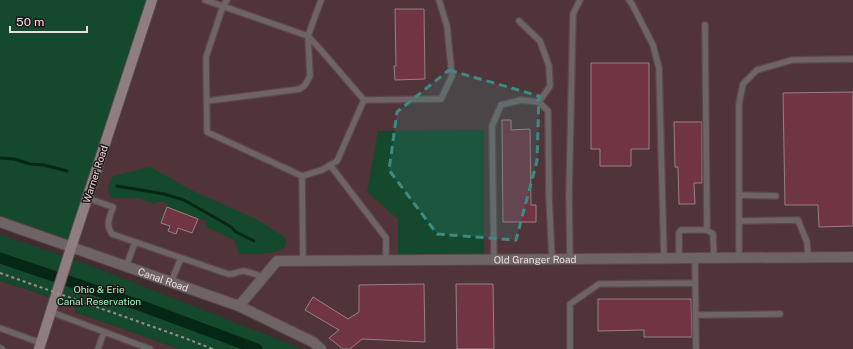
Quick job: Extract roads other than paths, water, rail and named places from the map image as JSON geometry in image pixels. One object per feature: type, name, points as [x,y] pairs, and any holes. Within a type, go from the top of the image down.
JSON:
[{"type":"main road","name":"Warner Road","points":[[40,346],[152,0]]},
{"type":"street","name":"Canal Road","points":[[0,222],[69,253],[126,267],[239,306],[313,342],[322,349]]},
{"type":"street","name":"Old Granger Road","points":[[239,306],[277,261],[853,257]]},
{"type":"lane","points":[[205,0],[308,36],[364,100],[441,99],[452,76],[447,26],[438,0]]},
{"type":"lane","points":[[227,0],[223,6],[206,57],[207,132],[302,176],[322,170],[337,161],[364,100]]},
{"type":"lane","points":[[207,101],[300,89],[305,85],[310,76],[308,36],[321,0]]},
{"type":"lane","points":[[570,259],[569,196],[573,14],[580,0]]},
{"type":"lane","points":[[629,0],[653,45],[659,68],[664,258]]},
{"type":"lane","points":[[519,21],[540,41],[549,66],[550,86],[539,102]]},
{"type":"lane","points":[[705,25],[707,230]]},
{"type":"lane","points":[[739,257],[739,104],[743,84],[757,70],[792,60],[853,59]]},
{"type":"lane","points":[[494,259],[492,126],[501,105],[521,100],[539,102],[548,111],[549,196],[552,259]]},
{"type":"lane","points":[[330,165],[386,238],[386,260]]},
{"type":"lane","points":[[302,176],[303,260]]},
{"type":"lane","points":[[739,195],[776,196]]},
{"type":"lane","points":[[87,198],[113,207],[108,224],[108,229],[112,234],[228,274],[232,275],[245,271],[263,277]]},
{"type":"lane","points":[[739,221],[798,220],[807,242],[808,257]]},
{"type":"lane","points":[[679,258],[679,233],[681,230],[707,230],[713,234],[714,258]]},
{"type":"lane","points":[[126,267],[135,242]]},
{"type":"lane","points":[[171,282],[181,258]]},
{"type":"lane","points":[[695,258],[696,349]]},
{"type":"lane","points":[[570,349],[570,304],[599,284],[695,283]]},
{"type":"lane","points":[[51,312],[150,349]]},
{"type":"lane","points":[[696,315],[780,314]]},
{"type":"lane","points":[[0,328],[40,346]]},
{"type":"lane","points":[[98,349],[104,332]]},
{"type":"waterway","points":[[0,158],[14,159],[30,164],[44,165],[67,171]]},
{"type":"waterway","points":[[117,186],[164,194],[184,200],[231,227],[236,232],[254,241]]},
{"type":"waterway","points":[[0,258],[139,305],[257,349]]},
{"type":"park label","name":"Ohio & Erie Canal Reservation","points":[[99,294]]}]
